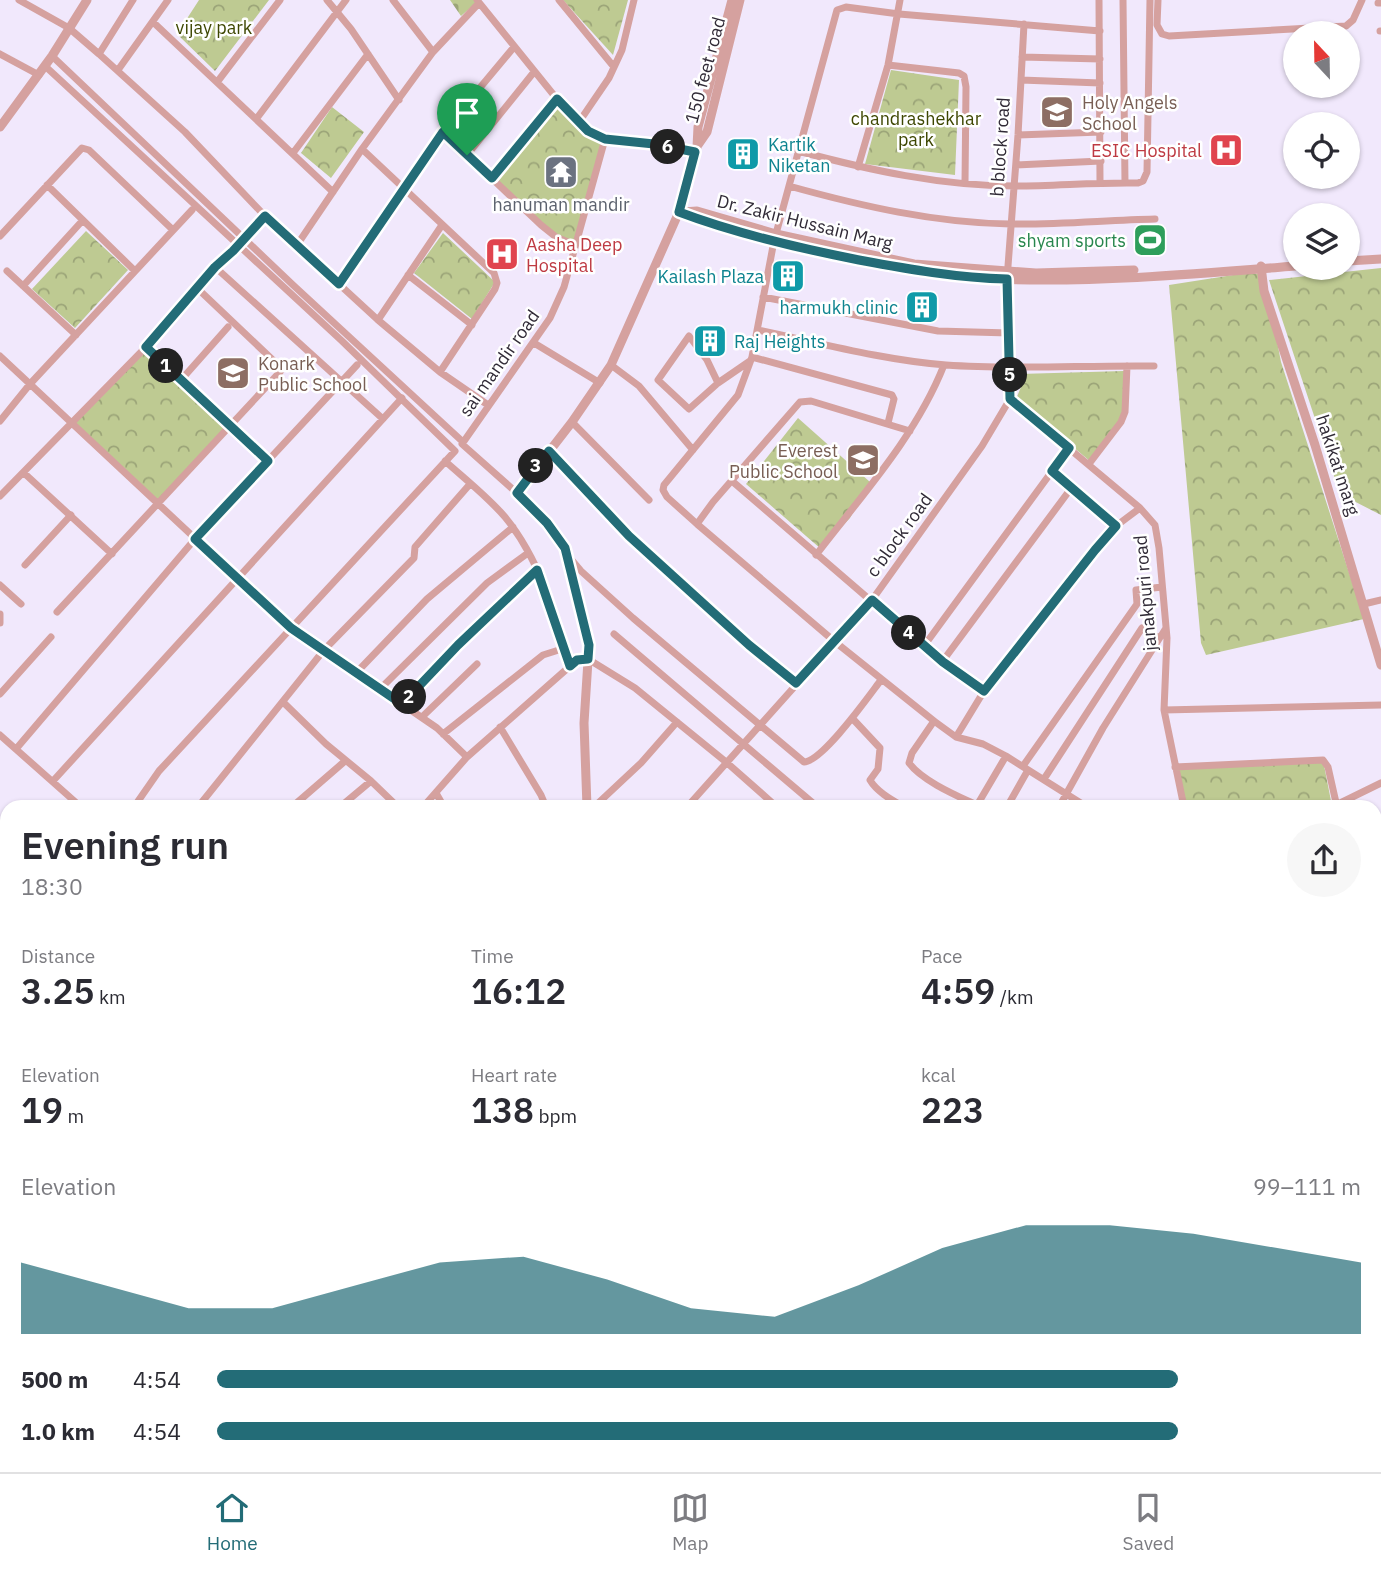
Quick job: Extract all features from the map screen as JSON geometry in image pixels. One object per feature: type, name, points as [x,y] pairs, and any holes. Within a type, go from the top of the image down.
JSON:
[{"type":"street","points":[[19,0],[69,28],[118,70],[184,132],[265,216],[377,320],[440,372],[488,405]]},
{"type":"street","points":[[0,127],[4,117],[39,75],[87,0]]},
{"type":"street","points":[[99,54],[133,0]]},
{"type":"street","points":[[118,70],[168,0]]},
{"type":"street","points":[[218,81],[280,0]]},
{"type":"street","points":[[327,0],[399,100]]},
{"type":"street","points":[[257,118],[346,0]]},
{"type":"street","points":[[393,0],[433,52]]},
{"type":"street","points":[[559,0],[614,67]]},
{"type":"street","points":[[579,122],[622,50],[635,0]]},
{"type":"street","name":"150 feet road","points":[[517,493],[572,422],[611,365],[679,212],[696,149],[698,127],[732,0]]},
{"type":"street","name":"150 feet road","points":[[696,149],[707,132],[740,0]]},
{"type":"street","points":[[858,167],[888,65],[900,0]]},
{"type":"street","points":[[1098,0],[1100,183]]},
{"type":"street","points":[[1123,0],[1125,183]]},
{"type":"street","points":[[799,150],[897,175],[965,183],[1014,186],[1143,181],[1147,172],[1150,0]]},
{"type":"street","points":[[1158,0],[1157,25],[1162,34],[1169,36],[1346,26],[1353,20],[1362,0]]},
{"type":"street","points":[[297,245],[362,149],[433,52],[478,1],[534,72],[588,131],[605,139],[696,149]]},
{"type":"street","points":[[1076,800],[1006,756],[982,744],[956,737],[934,722],[697,524],[667,497],[663,490],[664,485],[738,395],[752,359],[775,237],[837,10],[846,7],[1100,31]]},
{"type":"street","points":[[153,22],[333,192]]},
{"type":"street","name":"b block road","points":[[1007,275],[1024,24]]},
{"type":"street","points":[[339,284],[443,132],[514,47]]},
{"type":"street","points":[[0,54],[39,75]]},
{"type":"street","points":[[293,153],[368,54]]},
{"type":"street","points":[[52,56],[455,451],[159,771],[139,800]]},
{"type":"street","points":[[1022,57],[1100,59]]},
{"type":"street","points":[[888,65],[959,73],[964,76],[965,183]]},
{"type":"street","points":[[45,66],[241,242],[293,285],[463,442],[547,523],[580,571],[804,762],[815,759],[852,718],[881,680]]},
{"type":"street","points":[[467,155],[534,72]]},
{"type":"street","points":[[1021,80],[1100,83]]},
{"type":"street","points":[[492,178],[557,99]]},
{"type":"street","points":[[443,132],[541,225],[556,237],[575,245]]},
{"type":"street","points":[[1018,135],[1101,132]]},
{"type":"street","name":"sai mandir road","points":[[463,442],[550,318],[564,287],[605,139]]},
{"type":"street","points":[[0,236],[79,150],[86,148],[173,230]]},
{"type":"street","points":[[362,149],[497,278],[495,289],[440,372]]},
{"type":"street","points":[[1016,164],[1101,161]]},
{"type":"street","points":[[47,185],[135,271]]},
{"type":"street","points":[[789,186],[889,211],[960,221],[1010,224],[1155,219]]},
{"type":"street","points":[[0,421],[30,384],[192,210]]},
{"type":"street","name":"Dr. Zakir Hussain Marg","points":[[679,212],[710,224],[934,274],[1007,275],[1037,280],[1283,267]]},
{"type":"street","points":[[0,496],[146,347],[215,267],[265,216]]},
{"type":"street","points":[[23,286],[83,220]]},
{"type":"street","points":[[377,320],[442,225]]},
{"type":"street","points":[[1360,260],[1381,259]]},
{"type":"street","points":[[215,267],[383,419]]},
{"type":"street","name":"hakikat marg","points":[[1262,270],[1380,654],[1381,665]]},
{"type":"street","points":[[7,271],[76,334]]},
{"type":"street","points":[[408,275],[472,325]]},
{"type":"street","points":[[1007,275],[1010,399]]},
{"type":"street","points":[[197,288],[275,362]]},
{"type":"street","points":[[763,297],[938,331],[1009,333]]},
{"type":"street","points":[[181,380],[228,327]]},
{"type":"street","points":[[758,330],[903,360],[944,365],[1010,368],[1154,366]]},
{"type":"street","points":[[718,383],[707,360],[689,336],[658,380],[689,409],[718,383],[752,359],[892,395],[894,399],[888,424]]},
{"type":"street","points":[[534,343],[600,383]]},
{"type":"street","points":[[146,347],[268,461]]},
{"type":"street","points":[[0,356],[291,628],[422,717],[467,757]]},
{"type":"street","points":[[16,749],[195,539],[357,365]]},
{"type":"street","points":[[611,365],[639,386],[693,450]]},
{"type":"street","points":[[816,555],[910,430],[932,394],[944,365]]},
{"type":"street","points":[[1089,464],[1121,422],[1125,412],[1127,366]]},
{"type":"street","points":[[57,612],[280,372]]},
{"type":"street","points":[[53,780],[402,398]]},
{"type":"street","name":"janakpuri road","points":[[1010,399],[1140,508],[1155,525],[1166,628],[1164,710],[1182,800]]},
{"type":"street","name":"c block road","points":[[694,800],[872,600],[982,446],[1010,399]]},
{"type":"street","points":[[697,524],[800,402],[811,401],[910,430]]},
{"type":"street","points":[[572,422],[649,500]]},
{"type":"street","points":[[924,646],[1069,448]]},
{"type":"street","points":[[549,451],[629,536],[749,645],[796,683]]},
{"type":"street","points":[[445,461],[513,527],[537,570],[565,648],[574,663]]},
{"type":"street","points":[[1052,471],[1116,526]]},
{"type":"street","points":[[24,473],[112,554]]},
{"type":"street","points":[[732,481],[943,662],[984,691]]},
{"type":"street","points":[[203,800],[324,650],[414,558],[415,547],[470,484]]},
{"type":"street","points":[[943,662],[1072,487]]},
{"type":"street","points":[[956,737],[984,691],[1095,550],[1116,526],[1140,508]]},
{"type":"street","points":[[25,565],[71,515]]},
{"type":"street","points":[[356,673],[427,599],[513,527]]},
{"type":"street","points":[[565,548],[589,645],[584,723],[587,800]]},
{"type":"street","points":[[380,689],[487,583],[528,553]]},
{"type":"street","points":[[402,704],[458,645],[537,570]]},
{"type":"street","points":[[0,584],[21,604]]},
{"type":"street","points":[[1010,800],[1026,768],[1137,604],[1136,590],[1162,587]]},
{"type":"street","points":[[1364,604],[1381,600]]},
{"type":"street","points":[[0,614],[0,623]]},
{"type":"street","points":[[1044,779],[1142,628],[1159,638]]},
{"type":"street","points":[[1062,800],[1102,728],[1166,628]]},
{"type":"street","points":[[614,634],[809,800]]},
{"type":"street","points":[[0,694],[51,637]]},
{"type":"street","points":[[443,734],[543,655],[565,648]]},
{"type":"street","points":[[430,800],[467,757],[500,727],[574,663],[588,659],[635,688],[726,762],[767,800]]},
{"type":"street","points":[[422,717],[477,664]]},
{"type":"street","points":[[283,702],[391,800]]},
{"type":"street","points":[[1164,710],[1381,705]]},
{"type":"street","points":[[852,718],[880,748],[878,769],[870,780],[892,800]]},
{"type":"street","points":[[601,800],[641,763],[677,722]]},
{"type":"street","points":[[934,722],[912,753],[909,763],[919,772],[968,800]]},
{"type":"street","points":[[500,727],[543,800]]},
{"type":"street","points":[[0,735],[74,800]]},
{"type":"street","points":[[981,800],[1006,756]]},
{"type":"street","points":[[1175,767],[1323,760],[1328,767],[1334,800]]},
{"type":"street","points":[[300,800],[345,761]]},
{"type":"street","points":[[348,800],[371,781]]},
{"type":"street","points":[[1347,800],[1381,783]]},
{"type":"street","points":[[436,793],[440,800]]},
{"type":"green space","name":"vijay park","points":[[199,0],[269,0],[215,71],[177,34]]},
{"type":"green space","points":[[450,0],[475,0],[477,2],[461,16]]},
{"type":"green space","points":[[563,0],[628,0],[613,55]]},
{"type":"green space","name":"chandrashekhar park","points":[[891,70],[959,80],[955,175],[865,164]]},
{"type":"green space","points":[[557,99],[574,118],[605,139],[575,245],[556,237],[492,178]]},
{"type":"green space","points":[[332,107],[364,132],[331,178],[301,153]]},
{"type":"green space","points":[[86,231],[128,270],[75,328],[32,289]]},
{"type":"green space","points":[[443,233],[495,282],[472,319],[414,273]]},
{"type":"green space","points":[[1381,268],[1381,515],[1340,494],[1269,280],[1360,280],[1360,270]]},
{"type":"green space","points":[[1246,273],[1264,274],[1281,362],[1364,619],[1206,655],[1201,643],[1169,285]]},
{"type":"green space","points":[[146,347],[230,426],[158,505],[72,425]]},
{"type":"green space","points":[[1124,371],[1126,418],[1091,462],[1016,399],[1021,387],[1019,374]]},
{"type":"green space","points":[[798,418],[870,482],[850,518],[821,549],[746,484]]},
{"type":"green space","points":[[1323,760],[1331,800],[1182,800],[1175,767]]},
{"type":"place","name":"Holy Angels School","points":[[1057,112]]},
{"type":"place","name":"ESIC Hospital","points":[[1226,150]]},
{"type":"place","name":"Kartik Niketan","points":[[743,154]]},
{"type":"place","name":"hanuman mandir","points":[[561,172]]},
{"type":"place","name":"shyam sports","points":[[1150,240]]},
{"type":"place","name":"Aasha Deep Hospital","points":[[502,254]]},
{"type":"place","name":"Kailash Plaza","points":[[788,276]]},
{"type":"place","name":"harmukh clinic","points":[[922,307]]},
{"type":"place","name":"Raj Heights","points":[[710,341]]},
{"type":"place","name":"Konark Public School","points":[[233,373]]},
{"type":"place","name":"Everest Public School","points":[[863,460]]},
{"type":"route","points":[[557,99],[588,131],[605,139],[695,152],[679,212],[710,224],[813,251],[934,274],[1007,279],[1010,399],[1069,448],[1052,471],[1116,526],[984,691],[943,662],[872,600],[796,683],[662,567],[549,451],[517,493],[547,523],[565,548],[589,645],[588,659],[577,660],[570,666],[537,570],[458,645],[402,704],[291,628],[195,539],[268,461],[146,347],[215,267],[265,216],[339,284],[443,132],[467,155],[492,178],[557,99]]}]
